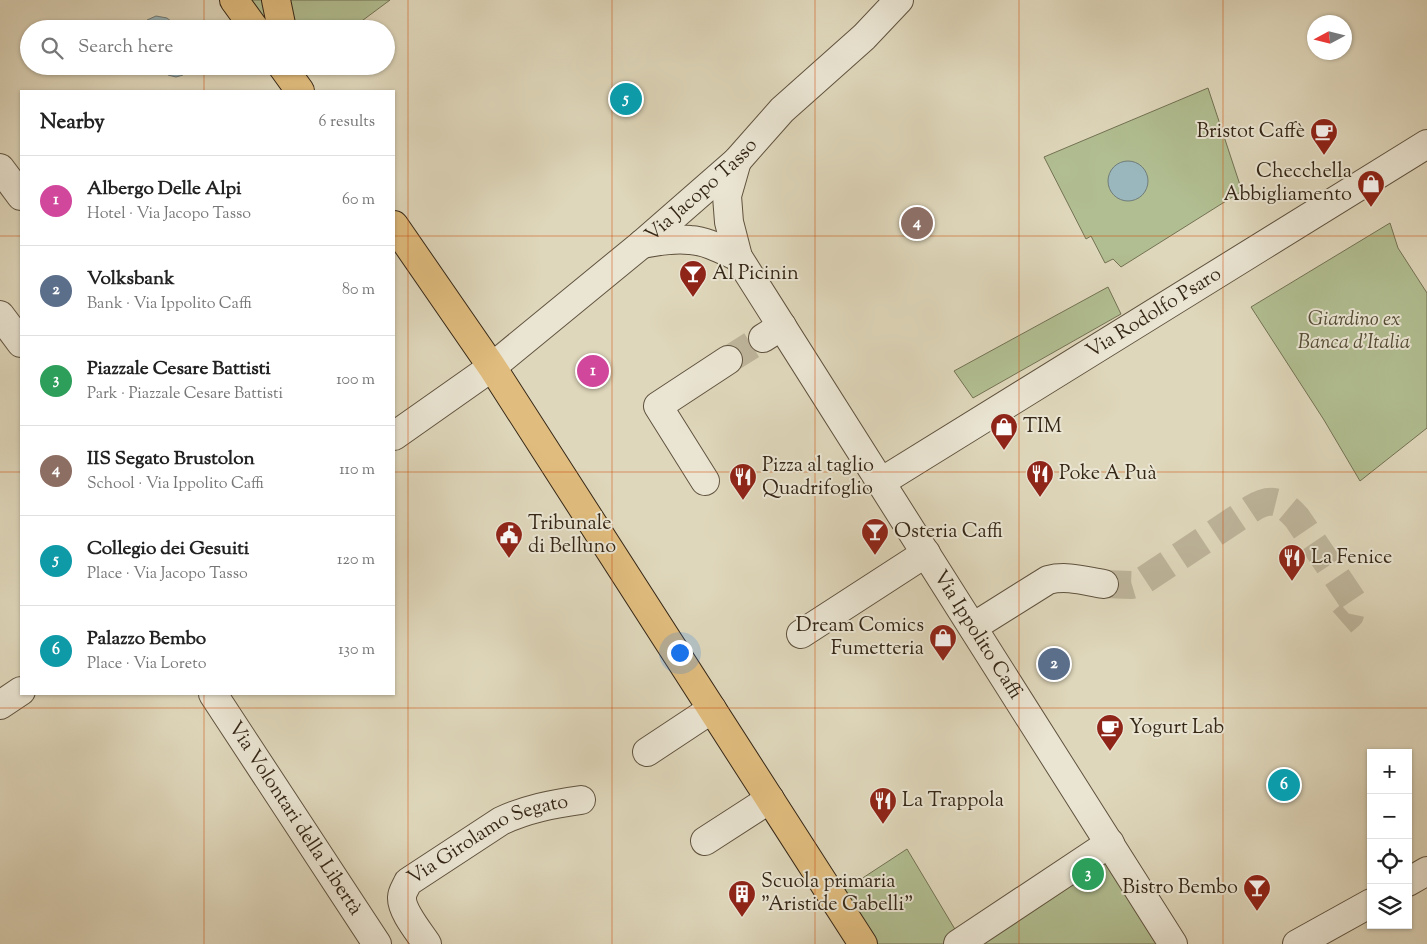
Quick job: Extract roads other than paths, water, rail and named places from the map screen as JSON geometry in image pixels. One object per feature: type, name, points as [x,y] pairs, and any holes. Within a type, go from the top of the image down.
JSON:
[{"type":"main road","points":[[234,0],[248,20]]},
{"type":"main road","points":[[276,0],[280,20]]},
{"type":"main road","points":[[289,75],[299,90]]},
{"type":"main road","points":[[395,226],[492,367],[863,944]]},
{"type":"street","name":"Via Jacopo Tasso","points":[[395,435],[492,367],[642,244],[737,161],[782,110],[864,37],[900,0]]},
{"type":"street","name":"Via Rodolfo Psaro","points":[[881,482],[1427,144]]},
{"type":"street","name":"Via Ippolito Caffi","points":[[737,161],[727,196],[729,222],[738,257],[772,332],[881,482],[1173,944]]},
{"type":"street","points":[[0,168],[20,195]]},
{"type":"street","points":[[642,244],[664,240],[690,240],[715,246],[738,257]]},
{"type":"street","points":[[0,316],[20,342]]},
{"type":"street","points":[[705,481],[658,406],[728,360]]},
{"type":"street","points":[[801,634],[926,553]]},
{"type":"street","points":[[973,627],[1048,580],[1058,577],[1104,584]]},
{"type":"street","points":[[0,705],[20,692]]},
{"type":"street","name":"Via Volontari della Libertà","points":[[214,695],[377,944]]},
{"type":"street","points":[[647,752],[712,709]]},
{"type":"street","points":[[705,841],[770,799]]},
{"type":"street","name":"Via Girolamo Segato","points":[[427,944],[404,909],[402,899],[408,882],[501,821],[532,808],[581,800]]},
{"type":"street","points":[[958,944],[1110,843]]},
{"type":"street","points":[[1412,880],[1427,871]]},
{"type":"street","points":[[1297,944],[1367,905]]},
{"type":"water","points":[[156,16],[170,20],[147,20]]},
{"type":"water","points":[[1128,161],[1142,167],[1148,181],[1142,195],[1128,201],[1114,195],[1108,181],[1114,167]]},
{"type":"tunnel","points":[[728,360],[763,338]]},
{"type":"tunnel","points":[[1104,584],[1131,585],[1141,582],[1251,509],[1265,503],[1276,502],[1297,518],[1353,601],[1350,615],[1342,622]]},
{"type":"place","name":"Collegio dei Gesuiti","points":[[626,99]]},
{"type":"place","name":"Bristot Caffè","points":[[1324,156]]},
{"type":"place","name":"Checchella Abbigliamento","points":[[1371,208]]},
{"type":"place","name":"IIS Segato Brustolon","points":[[917,223]]},
{"type":"place","name":"Al Picinin","points":[[693,298]]},
{"type":"place","name":"Albergo Delle Alpi","points":[[593,371]]},
{"type":"place","name":"TIM","points":[[1004,451]]},
{"type":"place","name":"Poke A Puà","points":[[1040,498]]},
{"type":"place","name":"Pizza al taglio Quadrifoglio","points":[[743,501]]},
{"type":"place","name":"Osteria Caffi","points":[[875,556]]},
{"type":"place","name":"Tribunale di Belluno","points":[[509,559]]},
{"type":"place","name":"La Fenice","points":[[1292,582]]},
{"type":"place","name":"Dream Comics Fumetteria","points":[[943,662]]},
{"type":"place","name":"Volksbank","points":[[1054,664]]},
{"type":"place","name":"Yogurt Lab","points":[[1110,752]]},
{"type":"place","name":"Palazzo Bembo","points":[[1284,785]]},
{"type":"place","name":"La Trappola","points":[[883,825]]},
{"type":"place","name":"Piazzale Cesare Battisti","points":[[1088,874]]},
{"type":"place","name":"Bistro Bembo","points":[[1257,912]]},
{"type":"place","name":"Scuola primaria \"Aristide Gabelli\"","points":[[742,918]]},
{"type":"park label","name":"Giardino ex Banca d'Italia","points":[[1354,332]]}]
